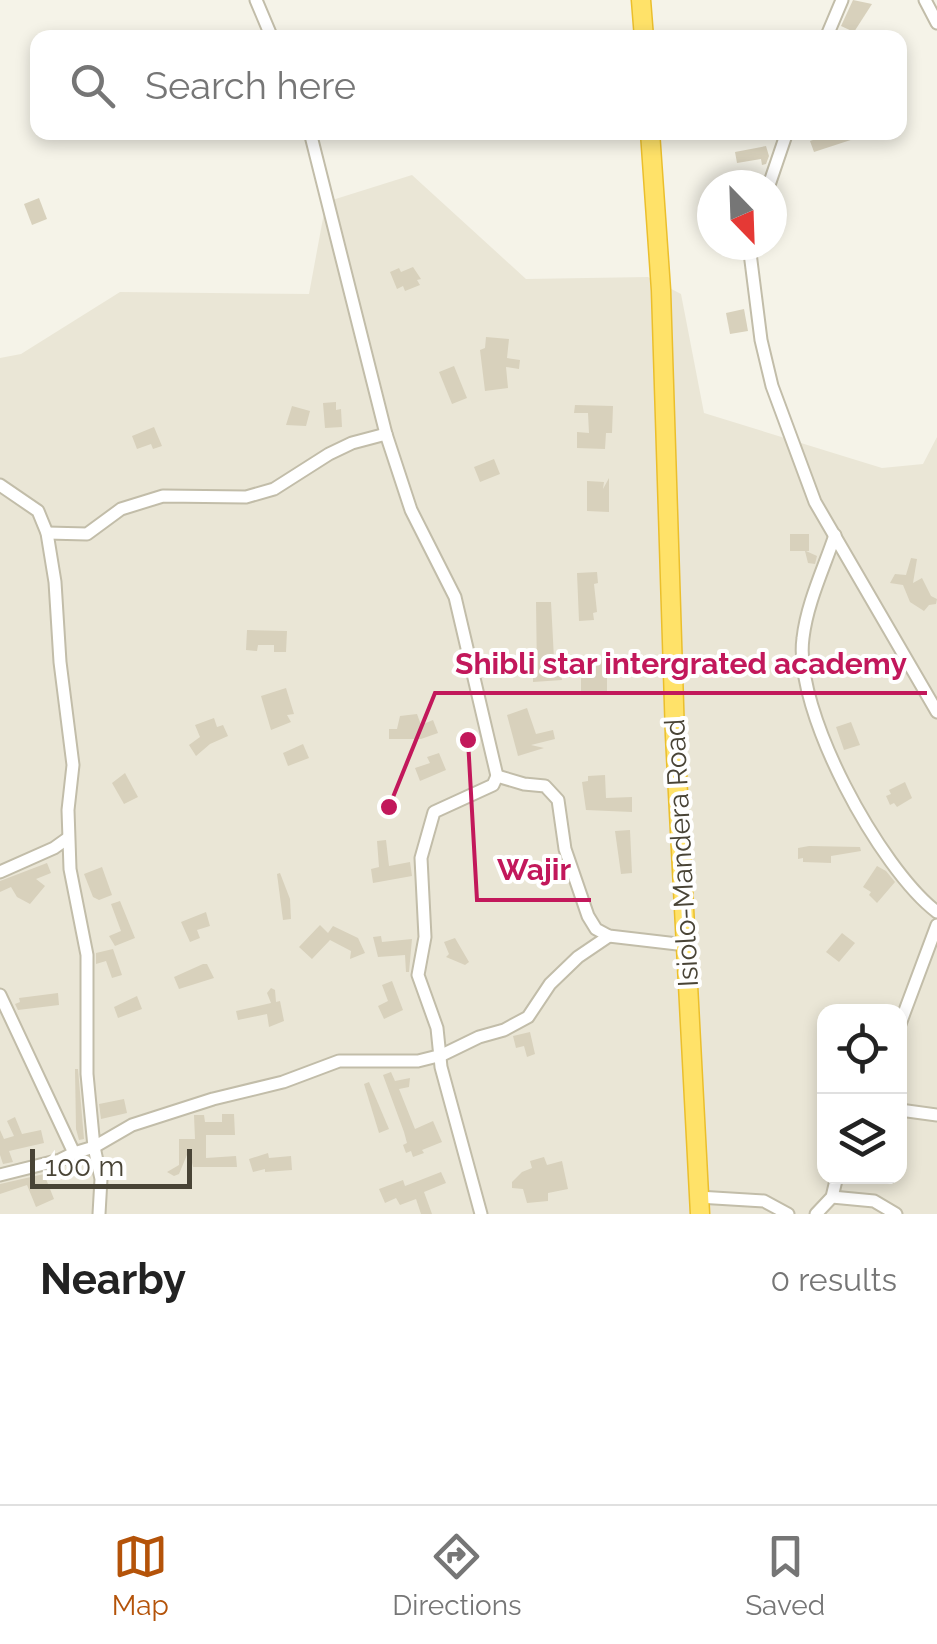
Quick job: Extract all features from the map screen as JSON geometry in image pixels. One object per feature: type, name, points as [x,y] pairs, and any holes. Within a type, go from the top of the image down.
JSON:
[{"type":"highway","points":[[642,0],[644,30]]},
{"type":"highway","name":"Isiolo-Mandera Road","points":[[651,140],[661,290],[699,1206]]},
{"type":"street","points":[[256,0],[269,30]]},
{"type":"street","points":[[829,30],[842,0]]},
{"type":"street","points":[[926,0],[937,23]]},
{"type":"street","points":[[312,140],[386,434],[411,510],[455,597],[497,776],[493,785],[434,812],[421,858],[425,938],[418,976],[437,1028],[441,1068],[482,1214]]},
{"type":"street","points":[[774,170],[784,140]]},
{"type":"street","points":[[751,260],[761,340],[772,386],[815,502],[937,712]]},
{"type":"street","points":[[47,533],[87,534],[122,509],[164,496],[246,497],[274,489],[329,454],[386,434]]},
{"type":"street","points":[[0,486],[38,511],[47,533],[55,582],[60,662],[74,765],[68,838],[76,906],[88,955],[87,1074],[101,1180],[100,1214]]},
{"type":"street","points":[[834,535],[802,640],[806,684],[819,729],[870,830],[918,898],[937,912]]},
{"type":"street","points":[[497,776],[544,786],[558,800],[565,849],[588,916],[596,928],[609,936],[686,945]]},
{"type":"street","points":[[0,872],[68,838]]},
{"type":"street","points":[[907,1005],[937,925]]},
{"type":"street","points":[[0,1175],[60,1160],[94,1147],[132,1125],[212,1099],[283,1082],[339,1060],[418,1061],[442,1056],[528,1017],[550,984],[578,957],[609,936]]},
{"type":"street","points":[[0,996],[74,1153]]},
{"type":"street","points":[[907,1111],[937,1114]]},
{"type":"street","points":[[816,1214],[832,1197],[835,1184]]},
{"type":"street","points":[[832,1197],[874,1201],[896,1214]]},
{"type":"street","points":[[699,1206],[764,1201],[788,1214]]},
{"type":"shaded area","points":[[412,175],[526,279],[648,277],[681,294],[704,413],[882,468],[923,464],[937,437],[937,1214],[0,1214],[0,358],[21,354],[120,292],[309,294],[326,202]]},
{"type":"building","points":[[853,0],[872,4],[855,30],[841,26]]},
{"type":"building","points":[[813,140],[851,140],[814,152]]},
{"type":"building","points":[[766,146],[766,164],[762,165],[761,159],[737,163],[735,152]]},
{"type":"building","points":[[39,198],[47,219],[32,225],[24,204]]},
{"type":"building","points":[[413,267],[421,279],[417,280],[420,285],[405,291],[403,286],[397,289],[390,272]]},
{"type":"building","points":[[744,309],[748,331],[730,334],[726,313]]},
{"type":"building","points":[[486,337],[509,339],[507,358],[520,360],[519,369],[506,367],[508,388],[485,391],[480,350],[485,348]]},
{"type":"building","points":[[454,366],[467,398],[452,404],[439,372]]},
{"type":"building","points":[[336,402],[336,410],[341,409],[342,427],[325,428],[323,403]]},
{"type":"building","points":[[575,405],[613,406],[612,433],[606,433],[605,449],[577,448],[577,432],[589,433],[588,413],[574,413]]},
{"type":"building","points":[[292,406],[310,411],[306,426],[286,425]]},
{"type":"building","points":[[154,427],[162,446],[153,449],[151,444],[137,449],[132,436]]},
{"type":"building","points":[[494,459],[500,474],[480,482],[474,467]]},
{"type":"building","points":[[609,478],[609,512],[587,511],[587,481],[604,482],[603,489]]},
{"type":"building","points":[[790,534],[809,534],[806,551],[817,556],[815,564],[808,563],[805,551],[790,551]]},
{"type":"building","points":[[911,558],[917,559],[913,583],[922,578],[931,596],[937,599],[924,611],[910,602],[903,585],[890,583],[895,574],[906,575]]},
{"type":"building","points":[[597,572],[597,612],[593,613],[594,620],[579,621],[577,573]]},
{"type":"building","points":[[536,602],[551,602],[554,659],[558,658],[562,680],[533,682],[533,673],[537,673]]},
{"type":"building","points":[[247,630],[287,631],[286,652],[274,652],[274,645],[246,650]]},
{"type":"building","points":[[632,659],[632,668],[607,669],[607,691],[581,691],[581,671],[595,671],[594,660]]},
{"type":"building","points":[[286,688],[294,714],[287,715],[291,722],[271,730],[261,696]]},
{"type":"building","points":[[527,708],[536,734],[553,730],[555,739],[531,745],[544,748],[518,756],[507,715]]},
{"type":"building","points":[[417,714],[421,725],[433,720],[438,733],[421,739],[389,739],[389,729],[397,729],[400,716]]},
{"type":"building","points":[[214,718],[217,727],[223,725],[228,736],[196,756],[189,745],[200,737],[195,725]]},
{"type":"building","points":[[851,722],[860,745],[844,750],[836,727]]},
{"type":"building","points":[[303,744],[309,758],[288,766],[283,753]]},
{"type":"building","points":[[439,753],[446,770],[420,781],[415,768],[430,763],[427,757]]},
{"type":"building","points":[[125,773],[138,797],[124,804],[112,783]]},
{"type":"building","points":[[605,775],[606,798],[632,797],[632,812],[586,810],[582,782],[588,781],[588,776]]},
{"type":"building","points":[[905,782],[912,798],[897,807],[894,803],[890,805],[886,796],[891,794],[889,790]]},
{"type":"building","points":[[630,830],[632,873],[621,874],[615,831]]},
{"type":"building","points":[[386,840],[389,866],[410,862],[412,876],[373,883],[371,869],[379,867],[377,841]]},
{"type":"building","points":[[860,847],[861,851],[831,856],[831,863],[803,862],[803,858],[798,859],[798,848]]},
{"type":"building","points":[[47,863],[51,873],[36,879],[45,886],[30,904],[17,897],[11,887],[0,892],[0,881]]},
{"type":"building","points":[[877,866],[895,882],[877,903],[863,887]]},
{"type":"building","points":[[102,867],[112,895],[99,900],[93,897],[84,874]]},
{"type":"building","points":[[280,873],[290,899],[291,919],[283,920],[277,874]]},
{"type":"building","points":[[120,901],[135,938],[115,946],[109,936],[121,931],[111,904]]},
{"type":"building","points":[[206,912],[210,926],[197,930],[200,938],[190,942],[181,922]]},
{"type":"building","points":[[320,925],[328,933],[333,926],[358,938],[365,953],[350,959],[351,951],[330,940],[312,959],[299,947]]},
{"type":"building","points":[[842,933],[855,943],[839,962],[826,952]]},
{"type":"building","points":[[381,936],[382,942],[412,939],[409,972],[405,955],[378,957],[373,937]]},
{"type":"building","points":[[455,938],[469,962],[465,965],[446,957],[449,954],[444,942]]},
{"type":"building","points":[[113,949],[122,975],[112,978],[106,961],[96,964],[96,953]]},
{"type":"building","points":[[207,964],[214,978],[179,989],[174,977]]},
{"type":"building","points":[[392,981],[403,1010],[384,1019],[378,1006],[388,1001],[382,985]]},
{"type":"building","points":[[271,988],[275,990],[276,1002],[280,1001],[284,1021],[269,1027],[267,1014],[238,1020],[236,1011],[271,1003],[267,993]]},
{"type":"building","points":[[58,993],[59,1005],[18,1010],[15,1004],[20,1002],[19,998]]},
{"type":"building","points":[[137,996],[142,1009],[118,1018],[114,1007]]},
{"type":"building","points":[[530,1032],[535,1054],[527,1057],[524,1046],[516,1048],[513,1036]]},
{"type":"building","points":[[75,1069],[84,1139],[79,1140],[76,1129]]},
{"type":"building","points":[[391,1072],[395,1081],[410,1078],[409,1087],[399,1089],[415,1129],[433,1121],[442,1142],[413,1157],[403,1145],[407,1143],[404,1132],[383,1075]]},
{"type":"building","points":[[369,1082],[389,1129],[379,1133],[364,1084]]},
{"type":"building","points":[[124,1099],[127,1113],[101,1119],[99,1104]]},
{"type":"building","points":[[222,1114],[234,1114],[235,1135],[206,1135],[206,1158],[236,1156],[237,1167],[193,1167],[189,1150],[179,1174],[167,1172],[179,1165],[179,1139],[195,1139],[194,1115],[204,1115],[205,1122],[222,1122]]},
{"type":"building","points":[[15,1117],[22,1134],[41,1130],[44,1143],[9,1151],[13,1162],[3,1164],[0,1130],[4,1139],[14,1136],[7,1121]]},
{"type":"building","points":[[268,1153],[269,1158],[291,1156],[292,1170],[253,1172],[249,1159]]},
{"type":"building","points":[[544,1157],[547,1165],[562,1161],[568,1189],[548,1193],[548,1201],[527,1203],[523,1189],[512,1188],[512,1182],[532,1168],[530,1161]]},
{"type":"building","points":[[441,1172],[446,1183],[424,1192],[432,1214],[421,1214],[416,1199],[400,1205],[396,1198],[385,1203],[379,1189],[403,1180],[405,1186]]},
{"type":"building","points":[[44,1174],[54,1199],[36,1207],[27,1185],[0,1194],[0,1184]]},
{"type":"place","name":"Wajir","points":[[468,740]]},
{"type":"place","name":"Shibli star intergrated academy","points":[[389,807]]}]
